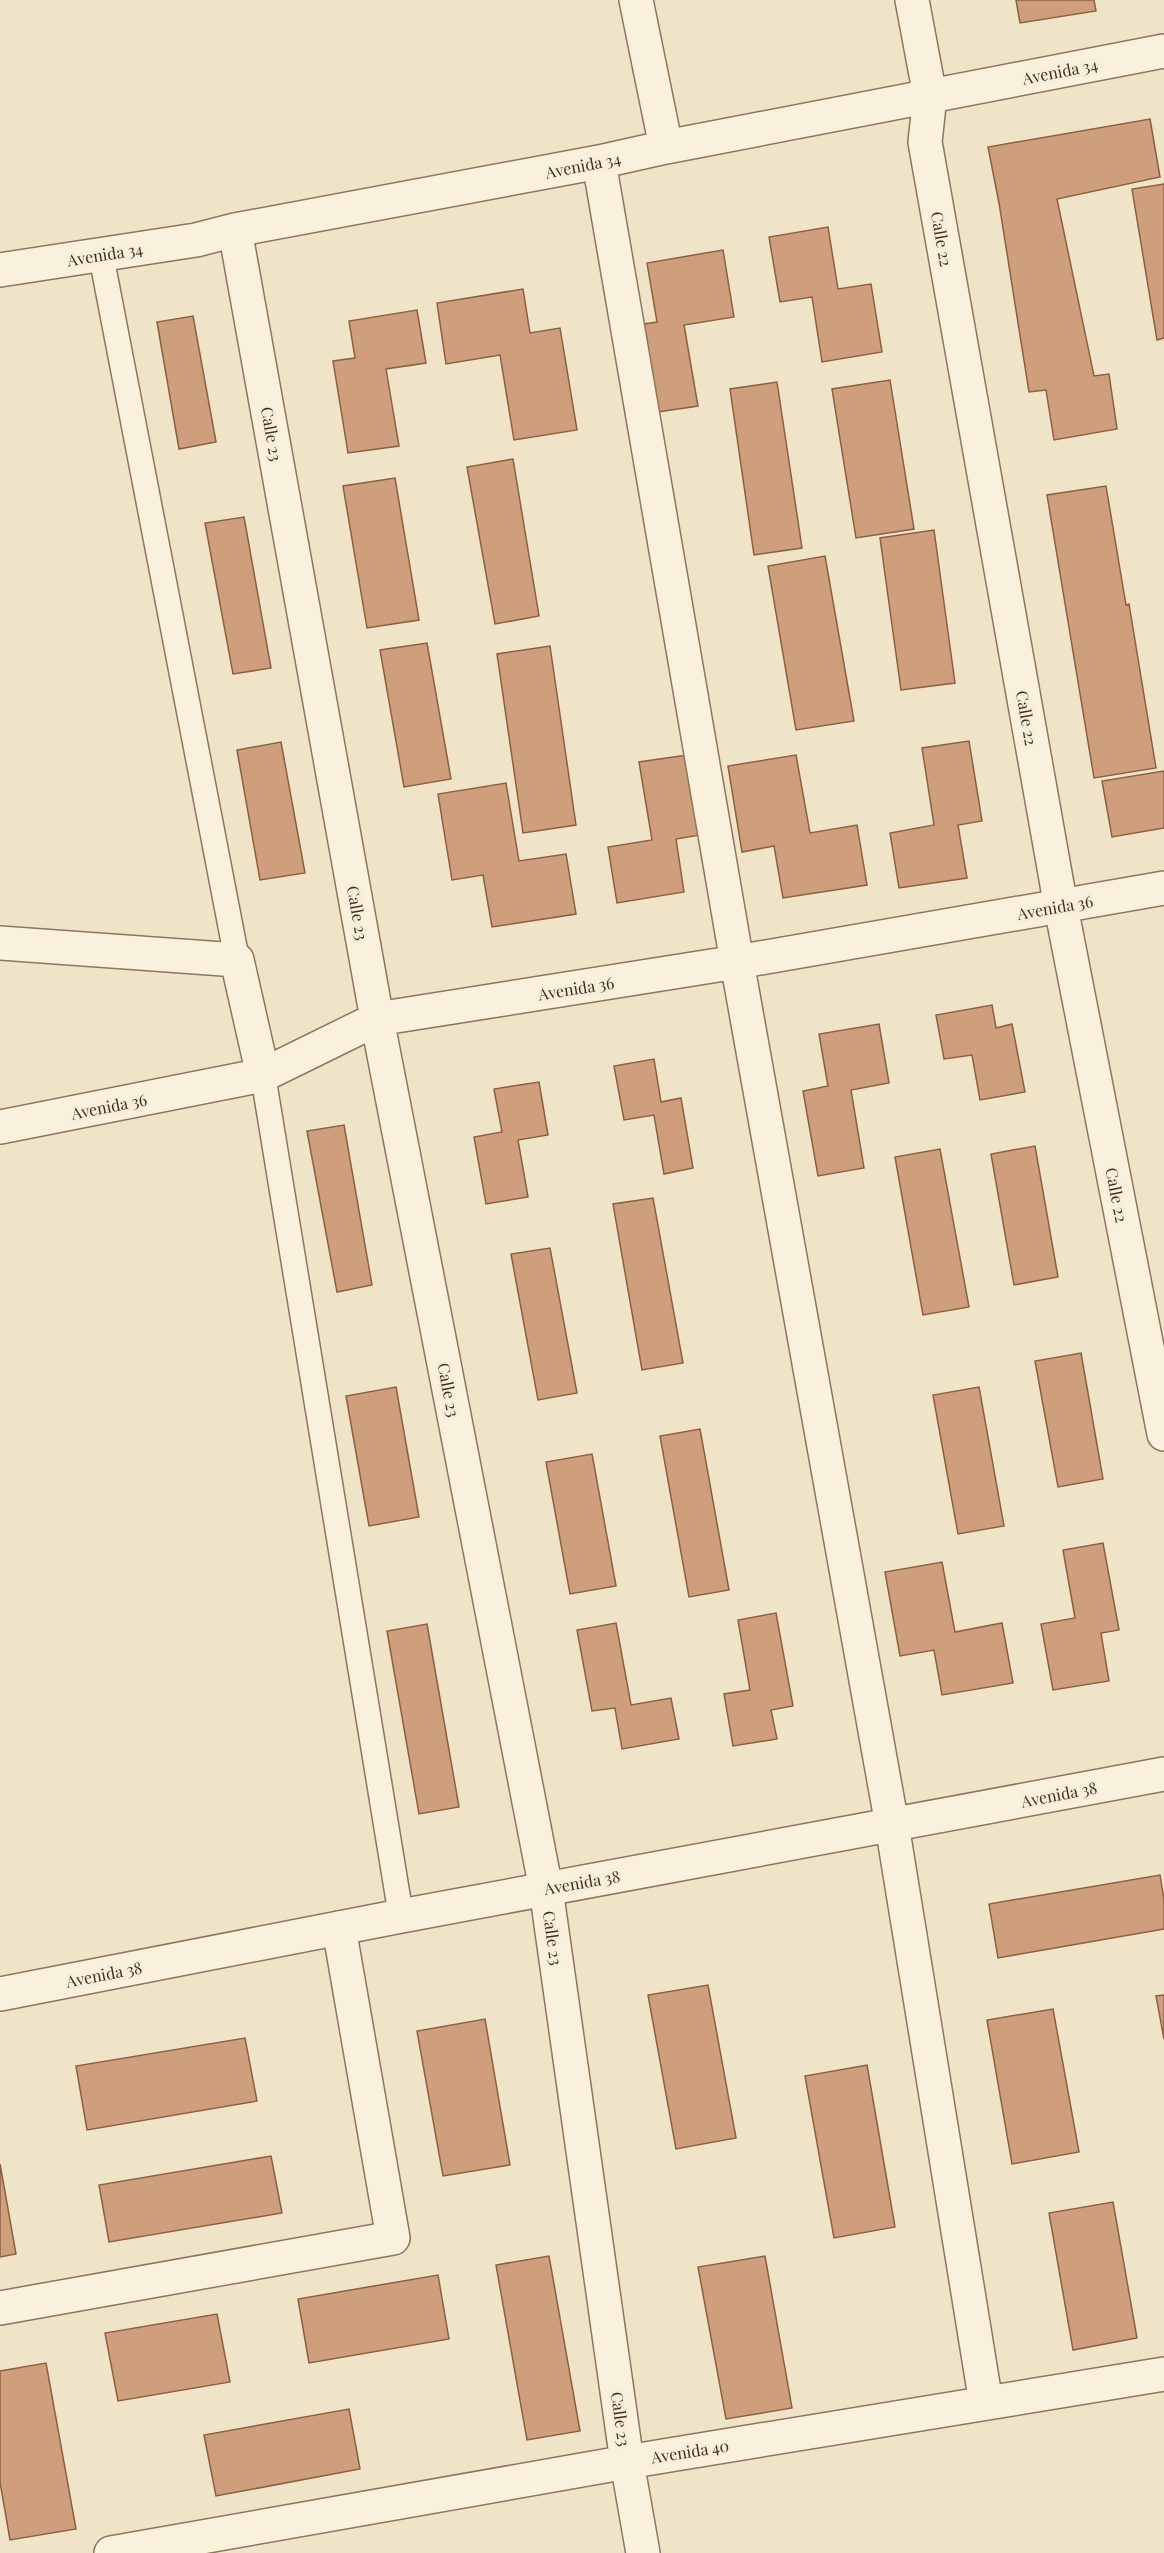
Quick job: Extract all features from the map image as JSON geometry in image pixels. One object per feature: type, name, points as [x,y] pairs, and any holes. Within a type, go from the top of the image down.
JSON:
[{"type":"street","points":[[636,0],[666,147]]},
{"type":"street","name":"Calle 22","points":[[912,0],[930,96],[925,142],[1061,907],[1164,1434]]},
{"type":"street","name":"Avenida 34","points":[[0,270],[196,240],[235,230],[599,162],[666,147],[1164,51]]},
{"type":"street","points":[[599,162],[737,962],[892,1825],[986,2403]]},
{"type":"street","name":"Calle 23","points":[[235,230],[377,1019],[546,1889],[627,2462],[643,2553]]},
{"type":"street","name":"Avenida 36","points":[[0,1127],[263,1075],[377,1019],[737,962],[1164,888]]},
{"type":"street","points":[[0,943],[237,960],[263,1075]]},
{"type":"street","name":"Avenida 38","points":[[0,1994],[401,1916],[1164,1774]]},
{"type":"street","points":[[0,2308],[393,2238],[339,1928]]},
{"type":"street","name":"Avenida 40","points":[[111,2553],[627,2462],[1164,2374]]},
{"type":"lane","points":[[101,255],[237,960]]},
{"type":"lane","points":[[263,1075],[401,1916]]},
{"type":"building","points":[[1016,0],[1094,0],[1096,11],[1020,23]]},
{"type":"building","points":[[1150,119],[1160,177],[1057,199],[1094,376],[1109,374],[1117,429],[1054,440],[1046,390],[1029,392],[988,147]]},
{"type":"building","points":[[1164,184],[1164,338],[1157,340],[1132,189]]},
{"type":"building","points":[[828,227],[838,289],[871,284],[882,352],[822,362],[812,297],[780,302],[769,237]]},
{"type":"building","points":[[723,250],[734,317],[684,325],[698,406],[651,413],[637,325],[657,322],[647,263]]},
{"type":"building","points":[[523,289],[530,333],[560,328],[577,430],[514,440],[500,355],[446,364],[437,303]]},
{"type":"building","points":[[417,310],[426,363],[386,369],[399,446],[348,453],[333,361],[355,358],[349,321]]},
{"type":"building","points":[[193,316],[216,442],[179,449],[157,322]]},
{"type":"building","points":[[890,380],[914,529],[856,538],[832,389]]},
{"type":"building","points":[[777,382],[802,548],[754,555],[730,389]]},
{"type":"building","points":[[513,459],[539,616],[495,624],[467,467]]},
{"type":"building","points":[[395,478],[419,620],[367,628],[343,486]]},
{"type":"building","points":[[1106,486],[1126,605],[1129,604],[1156,768],[1094,778],[1047,495]]},
{"type":"building","points":[[244,517],[271,668],[233,674],[205,523]]},
{"type":"building","points":[[934,530],[955,683],[901,690],[880,538]]},
{"type":"building","points":[[825,556],[854,721],[796,730],[768,566]]},
{"type":"building","points":[[427,643],[451,779],[404,787],[380,650]]},
{"type":"building","points":[[550,646],[576,825],[523,833],[497,654]]},
{"type":"building","points":[[969,741],[982,821],[958,825],[967,878],[899,888],[890,833],[934,825],[922,748]]},
{"type":"building","points":[[281,742],[305,873],[260,880],[237,750]]},
{"type":"building","points":[[687,755],[700,835],[676,839],[684,892],[617,903],[608,847],[652,840],[639,762]]},
{"type":"building","points":[[796,755],[810,833],[857,825],[867,885],[783,898],[774,846],[742,852],[728,766]]},
{"type":"building","points":[[1164,771],[1164,828],[1112,837],[1102,781]]},
{"type":"building","points":[[506,783],[519,861],[566,854],[576,914],[492,927],[483,875],[452,880],[438,794]]},
{"type":"building","points":[[992,1005],[996,1028],[1012,1024],[1025,1092],[980,1100],[972,1055],[944,1059],[936,1015]]},
{"type":"building","points":[[879,1024],[889,1083],[851,1090],[864,1168],[818,1176],[803,1091],[828,1086],[819,1034]]},
{"type":"building","points":[[654,1059],[661,1102],[681,1098],[693,1168],[664,1174],[654,1115],[624,1120],[614,1066]]},
{"type":"building","points":[[539,1082],[548,1135],[518,1140],[528,1197],[486,1204],[474,1137],[502,1132],[494,1089]]},
{"type":"building","points":[[344,1125],[372,1285],[337,1292],[307,1131]]},
{"type":"building","points":[[1035,1146],[1058,1277],[1014,1285],[991,1154]]},
{"type":"building","points":[[940,1149],[969,1307],[923,1315],[895,1157]]},
{"type":"building","points":[[653,1198],[683,1363],[642,1370],[613,1204]]},
{"type":"building","points":[[550,1248],[577,1393],[538,1400],[511,1254]]},
{"type":"building","points":[[1081,1353],[1103,1479],[1058,1487],[1035,1361]]},
{"type":"building","points":[[396,1387],[419,1517],[369,1526],[346,1396]]},
{"type":"building","points":[[979,1387],[1004,1526],[958,1534],[933,1395]]},
{"type":"building","points":[[700,1429],[729,1590],[689,1597],[660,1436]]},
{"type":"building","points":[[592,1454],[616,1586],[570,1594],[546,1462]]},
{"type":"building","points":[[1103,1543],[1119,1630],[1101,1633],[1109,1681],[1053,1690],[1041,1624],[1075,1618],[1063,1550]]},
{"type":"building","points":[[942,1562],[955,1632],[1002,1623],[1013,1683],[942,1695],[934,1650],[900,1656],[885,1572]]},
{"type":"building","points":[[776,1613],[793,1706],[771,1710],[777,1739],[733,1746],[724,1694],[750,1690],[738,1620]]},
{"type":"building","points":[[616,1623],[631,1705],[671,1698],[679,1739],[622,1749],[615,1708],[592,1711],[577,1630]]},
{"type":"building","points":[[427,1624],[459,1807],[419,1814],[387,1631]]},
{"type":"building","points":[[1160,1875],[1164,1899],[1164,1929],[998,1958],[989,1904]]},
{"type":"building","points":[[708,1985],[736,2138],[676,2149],[648,1995]]},
{"type":"building","points":[[1164,1995],[1164,2039],[1156,1996]]},
{"type":"building","points":[[1053,2009],[1079,2152],[1012,2164],[987,2020]]},
{"type":"building","points":[[485,2019],[510,2165],[443,2176],[417,2031]]},
{"type":"building","points":[[245,2038],[257,2101],[87,2130],[76,2066]]},
{"type":"building","points":[[867,2065],[895,2227],[834,2238],[805,2076]]},
{"type":"building","points":[[271,2156],[282,2213],[109,2242],[99,2185]]},
{"type":"building","points":[[0,2164],[16,2254],[0,2257]]},
{"type":"building","points":[[1113,2202],[1137,2338],[1073,2350],[1049,2213]]},
{"type":"building","points":[[549,2256],[580,2431],[527,2440],[496,2265]]},
{"type":"building","points":[[765,2256],[792,2408],[726,2419],[698,2267]]},
{"type":"building","points":[[438,2275],[449,2339],[309,2363],[298,2299]]},
{"type":"building","points":[[217,2314],[230,2382],[118,2401],[105,2333]]},
{"type":"building","points":[[46,2363],[76,2529],[10,2540],[0,2482],[0,2371]]},
{"type":"building","points":[[349,2409],[360,2469],[216,2496],[204,2435]]}]
